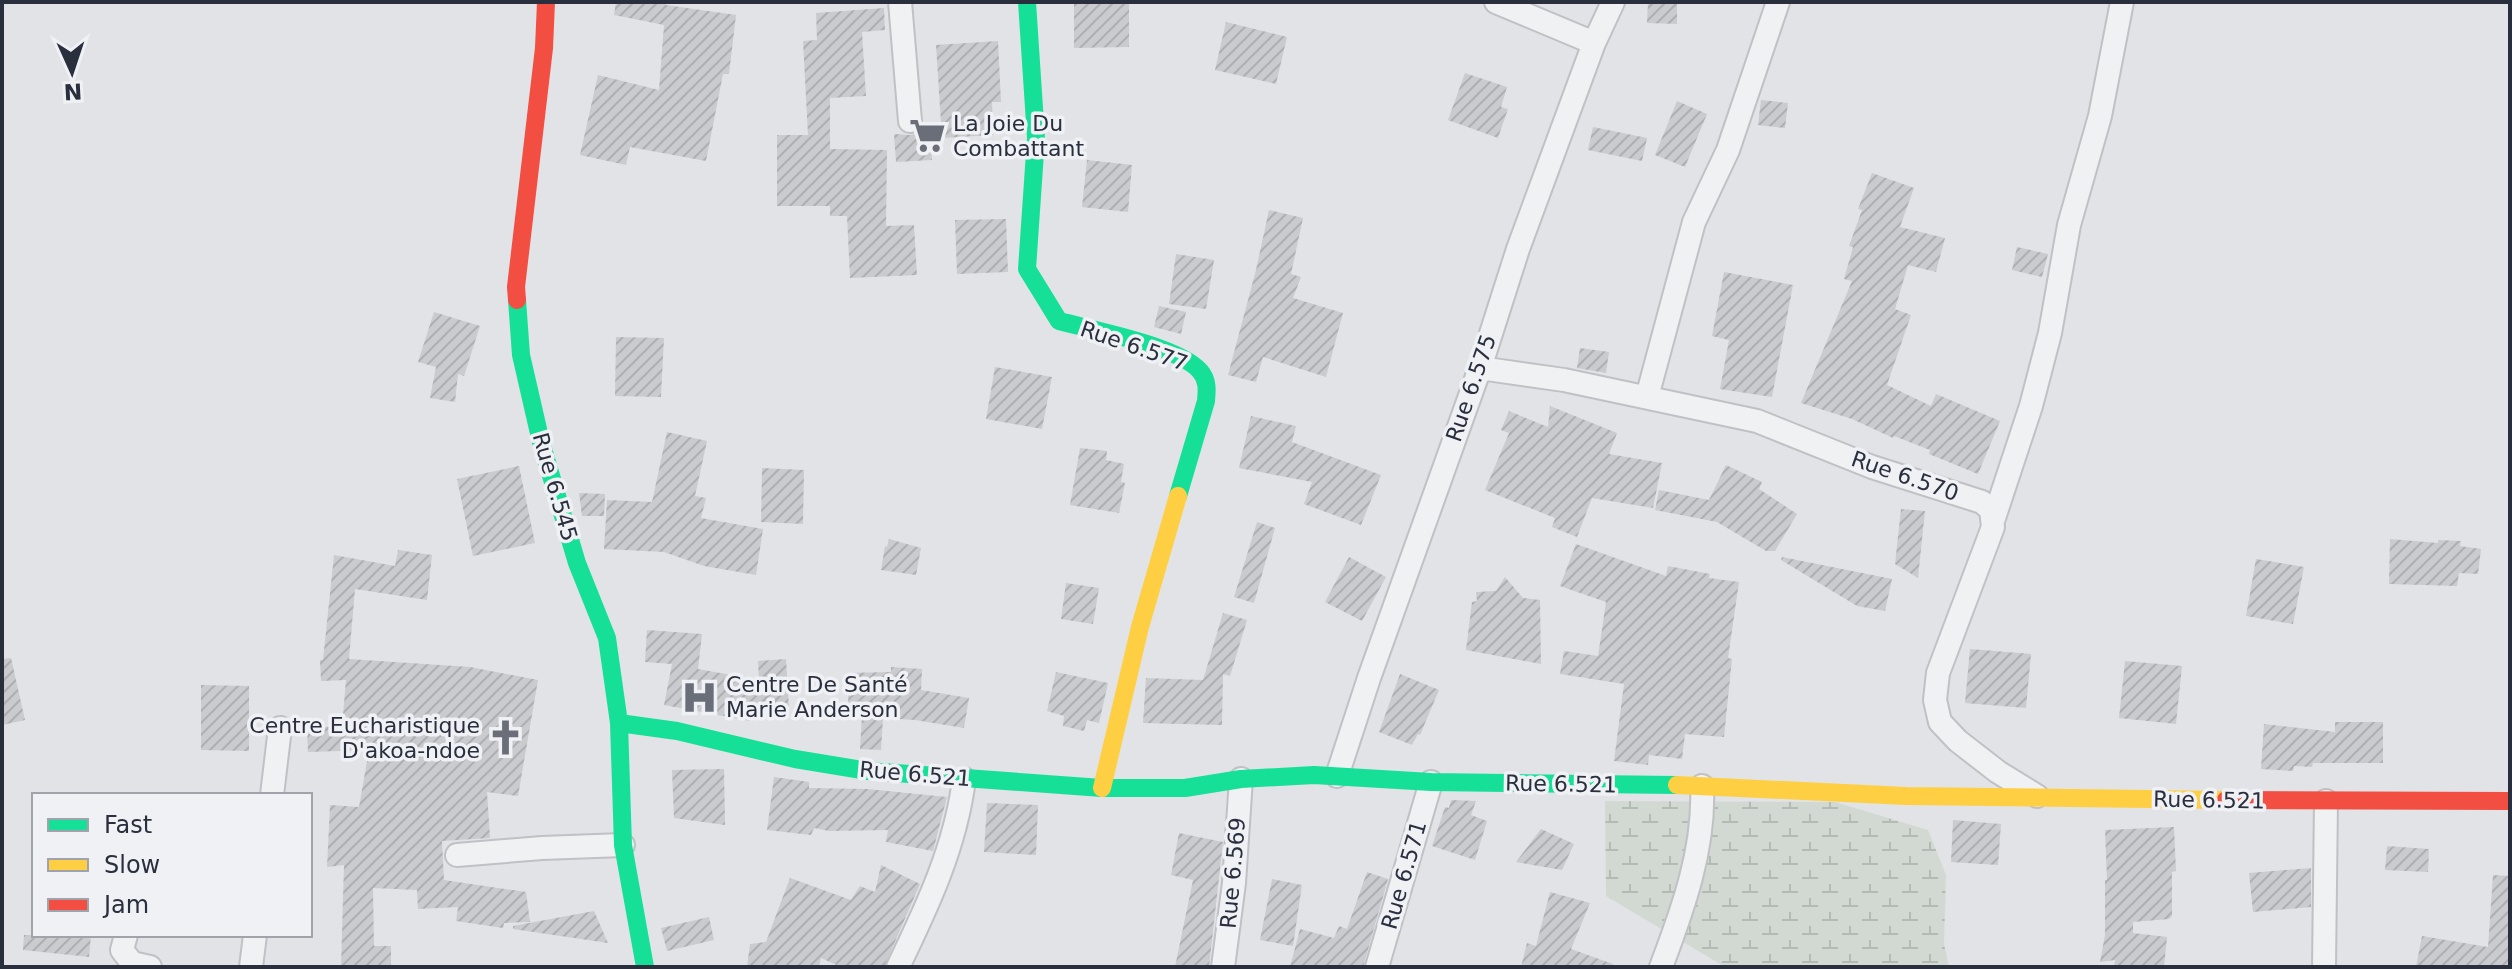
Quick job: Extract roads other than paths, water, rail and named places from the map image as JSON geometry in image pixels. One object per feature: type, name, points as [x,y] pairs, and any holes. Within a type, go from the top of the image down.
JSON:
[{"type":"street","name":"Rue 6.545","points":[[546,2],[544,48],[516,287],[517,327],[548,470],[577,563],[607,638],[619,723],[623,845],[645,967]]},
{"type":"street","points":[[900,2],[910,121]]},
{"type":"street","name":"Rue 6.577","points":[[1027,2],[1036,138],[1027,269],[1059,321],[1134,342],[1193,364],[1202,373],[1208,387],[1140,627],[1102,788]]},
{"type":"street","points":[[1496,2],[1594,43]]},
{"type":"street","name":"Rue 6.575","points":[[1337,776],[1480,368],[1518,249],[1594,43],[1613,2]]},
{"type":"street","points":[[1647,397],[1694,222],[1728,150],[1778,2]]},
{"type":"street","points":[[2037,796],[1998,772],[1958,741],[1940,722],[1935,700],[1938,673],[1993,527],[2031,406],[2046,348],[2069,225],[2100,116],[2122,2]]},
{"type":"street","name":"Rue 6.570","points":[[1480,368],[1564,380],[1757,421],[1872,467],[1982,502],[1994,518]]},
{"type":"street","name":"Rue 6.521","points":[[619,723],[677,731],[834,766],[902,775],[1102,788],[1185,788],[1241,779],[1337,776],[1431,782],[1702,786],[1906,796],[2510,801]]},
{"type":"street","points":[[272,793],[280,728]]},
{"type":"street","points":[[898,967],[947,853],[960,810],[964,779]]},
{"type":"street","name":"Rue 6.569","points":[[1223,967],[1234,883],[1241,779]]},
{"type":"street","name":"Rue 6.571","points":[[1377,967],[1431,782]]},
{"type":"street","points":[[1661,967],[1684,903],[1698,850],[1703,816],[1702,786]]},
{"type":"street","points":[[2324,967],[2326,801]]},
{"type":"street","points":[[457,855],[623,845]]},
{"type":"street","points":[[125,937],[122,950],[132,963],[150,967]]},
{"type":"street","points":[[251,967],[255,937]]},
{"type":"place","name":"La Joie Du Combattant","points":[[927,136]]},
{"type":"place","name":"Centre De Santé Marie Anderson","points":[[700,697]]},
{"type":"place","name":"Centre Eucharistique D'akoa-ndoe","points":[[506,738]]}]
